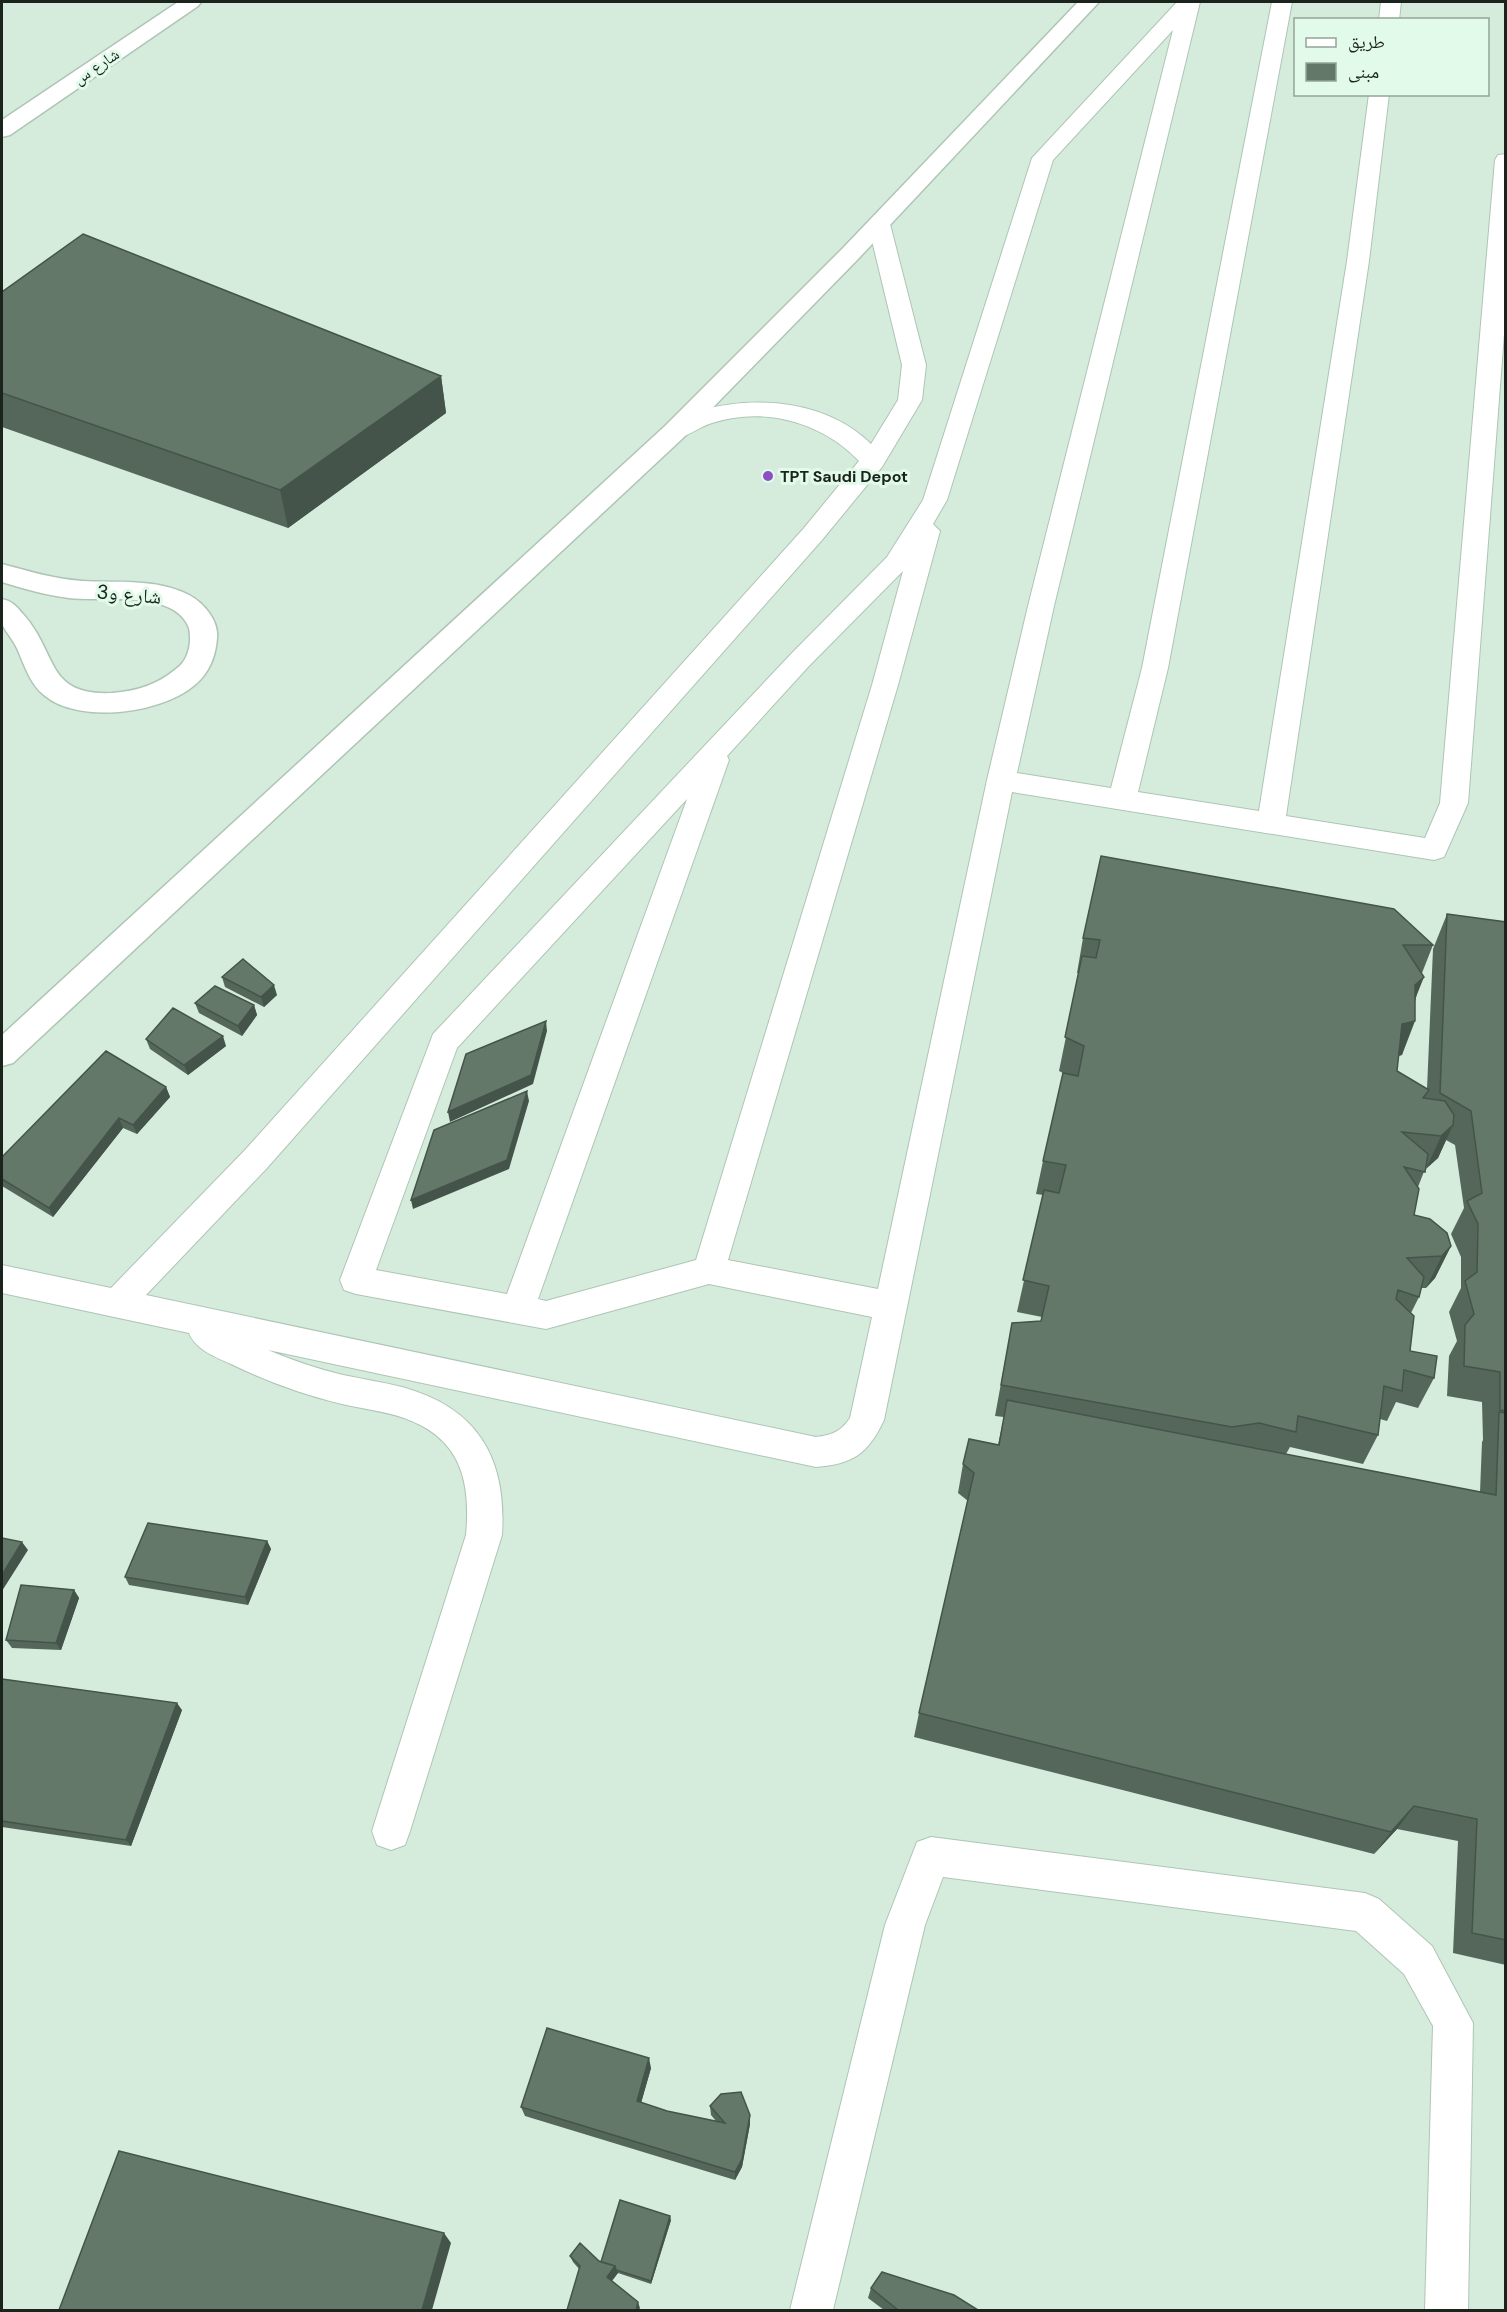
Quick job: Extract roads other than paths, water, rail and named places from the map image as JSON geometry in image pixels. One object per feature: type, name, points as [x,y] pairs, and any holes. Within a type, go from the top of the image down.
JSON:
[{"type":"street","name":"شارع س","points":[[2,130],[191,2]]},
{"type":"street","points":[[2,1054],[674,432],[879,224],[1089,2]]},
{"type":"street","name":"شارع و3","points":[[2,573],[62,588],[145,591],[166,595],[184,604],[198,617],[203,626],[203,650],[191,671],[162,692],[127,703],[84,702],[60,693],[49,685],[26,637],[2,608]]},
{"type":"lane","points":[[709,1270],[885,685],[936,500],[1043,158],[1189,2]]},
{"type":"lane","points":[[2,1279],[816,1452],[833,1451],[848,1445],[860,1434],[867,1420],[1001,780],[1041,606],[1189,2]]},
{"type":"lane","points":[[1122,799],[1155,668],[1282,2]]},
{"type":"lane","points":[[1389,18],[1391,2]]},
{"type":"lane","points":[[1271,824],[1358,261],[1379,96]]},
{"type":"lane","points":[[1001,780],[1434,850],[1454,803],[1506,160]]},
{"type":"lane","points":[[117,1304],[256,1159],[805,543],[873,460],[910,400],[914,365],[879,224]]},
{"type":"lane","points":[[674,432],[706,417],[743,409],[782,410],[819,420],[847,437],[873,460]]},
{"type":"lane","points":[[890,1306],[709,1270],[546,1315],[356,1280],[444,1042],[719,747],[896,562],[936,500]]},
{"type":"lane","points":[[518,1310],[719,747]]},
{"type":"lane","points":[[179,1317],[225,1344],[297,1376],[342,1390],[413,1405],[434,1415],[453,1428],[469,1446],[480,1465],[486,1488],[487,1511],[484,1535],[391,1831]]},
{"type":"lane","points":[[811,2310],[905,1925],[931,1856],[1365,1913],[1418,1960],[1453,2023],[1447,2310]]},
{"type":"place","name":"TPT Saudi Depot","points":[[768,476]]}]
